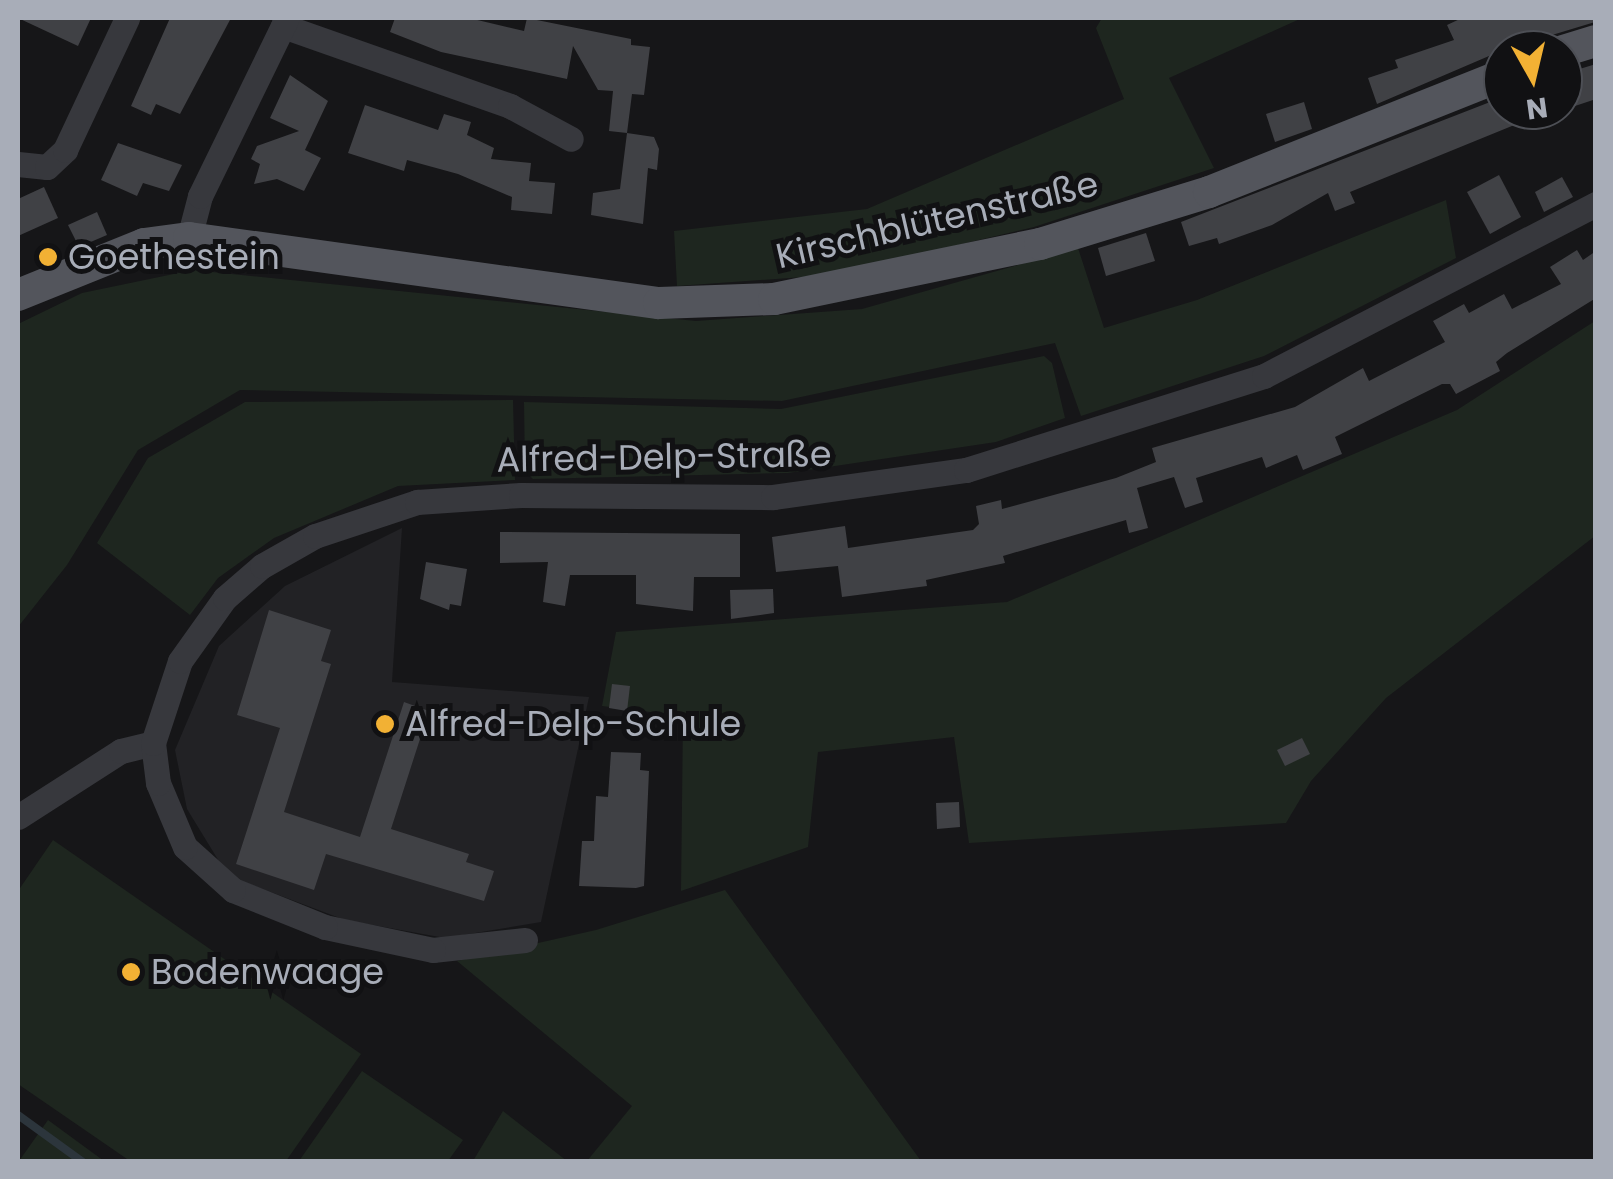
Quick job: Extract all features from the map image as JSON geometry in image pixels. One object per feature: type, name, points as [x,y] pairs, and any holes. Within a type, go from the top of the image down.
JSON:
[{"type":"main road","name":"Kirschblütenstraße","points":[[18,295],[144,244],[189,238],[659,303],[774,300],[916,274],[1160,208],[1483,83]]},
{"type":"street","points":[[18,164],[47,167],[65,150],[127,18]]},
{"type":"street","points":[[189,238],[200,196],[285,22],[510,106],[572,138]]},
{"type":"street","name":"Alfred-Delp-Straße","points":[[153,742],[180,661],[226,598],[262,566],[378,512],[469,496],[773,497],[966,470],[1264,376],[1596,204]]},
{"type":"street","points":[[18,817],[121,751],[153,742],[170,821],[184,846],[232,890],[386,944],[475,950],[525,940]]},
{"type":"shaded area","points":[[1102,18],[1302,18],[1169,78],[1214,168],[1034,227],[831,275],[677,286],[674,231],[867,209],[1124,99],[1096,28]]},
{"type":"shaded area","points":[[1446,200],[1456,258],[1264,356],[1081,416],[1055,343],[782,401],[240,390],[138,450],[67,565],[18,627],[18,324],[82,293],[193,270],[696,321],[862,309],[1078,248],[1104,328],[1197,300]]},
{"type":"shaded area","points":[[1595,321],[1595,536],[1386,698],[1311,781],[1286,823],[969,843],[954,737],[818,752],[808,847],[681,891],[683,716],[602,706],[616,632],[1007,602],[1457,410]]},
{"type":"shaded area","points":[[1044,356],[1052,363],[1065,418],[996,442],[788,473],[533,479],[525,471],[524,402],[781,409]]},
{"type":"shaded area","points":[[513,400],[515,480],[398,486],[274,538],[218,578],[190,615],[97,543],[148,458],[245,402]]},
{"type":"shaded area","name":"Alfred-Delp-Schule","points":[[402,528],[392,682],[589,697],[541,922],[445,938],[345,920],[228,876],[187,809],[175,750],[219,646],[285,586]]},
{"type":"shaded area","name":"Bodenwaage","points":[[53,840],[361,1054],[286,1161],[130,1161],[18,1084],[18,891]]},
{"type":"shaded area","points":[[725,890],[921,1161],[587,1161],[632,1106],[457,961],[596,930]]},
{"type":"shaded area","points":[[362,1071],[463,1140],[448,1161],[299,1161]]},
{"type":"shaded area","points":[[503,1111],[567,1161],[473,1161]]},
{"type":"shaded area","points":[[48,1120],[104,1161],[19,1161]]},
{"type":"building","points":[[18,18],[91,18],[78,46]]},
{"type":"building","points":[[170,18],[231,18],[180,114],[156,104],[151,115],[131,106]]},
{"type":"building","points":[[395,18],[469,18],[524,31],[527,18],[631,39],[631,45],[650,47],[644,95],[632,94],[627,133],[609,131],[613,91],[598,90],[573,46],[567,79],[441,52],[390,32]]},
{"type":"building","points":[[1462,18],[1595,18],[1595,22],[1569,30],[1483,30],[1483,59],[1377,104],[1368,78],[1398,68],[1395,60],[1454,40],[1447,25]]},
{"type":"building","points":[[1596,64],[1596,99],[1583,103],[1583,68]]},
{"type":"building","points":[[290,75],[328,101],[305,150],[321,158],[304,191],[277,179],[254,184],[260,164],[251,159],[257,146],[299,131],[270,118]]},
{"type":"building","points":[[1304,102],[1312,129],[1275,142],[1266,114]]},
{"type":"building","points":[[365,105],[438,130],[444,114],[471,122],[467,135],[494,148],[491,159],[531,163],[529,181],[555,183],[552,214],[511,210],[512,197],[458,174],[407,160],[404,171],[348,153]]},
{"type":"building","points":[[1483,105],[1483,130],[1502,130],[1350,192],[1355,203],[1335,211],[1328,193],[1272,225],[1219,244],[1217,238],[1189,246],[1181,222]]},
{"type":"building","points":[[627,133],[654,137],[659,149],[657,170],[648,168],[643,224],[591,215],[593,193],[620,189]]},
{"type":"building","points":[[118,143],[182,165],[169,191],[143,183],[137,196],[101,180]]},
{"type":"building","points":[[1499,175],[1521,217],[1490,234],[1467,192]]},
{"type":"building","points":[[1562,177],[1573,197],[1544,212],[1535,192]]},
{"type":"building","points":[[44,187],[58,218],[18,236],[18,199]]},
{"type":"building","points":[[97,212],[107,235],[79,247],[68,225]]},
{"type":"building","points":[[1146,233],[1155,261],[1106,276],[1098,248]]},
{"type":"building","points":[[1577,250],[1583,260],[1596,251],[1596,298],[1507,353],[1496,362],[1500,371],[1456,394],[1450,384],[1442,384],[1335,437],[1342,454],[1303,470],[1297,455],[1266,468],[1262,457],[1196,478],[1203,502],[1185,508],[1174,477],[1137,488],[1148,528],[1129,533],[1126,520],[1003,556],[1005,563],[926,580],[927,586],[842,597],[838,566],[776,572],[772,537],[845,526],[848,548],[973,530],[979,524],[976,506],[1001,500],[1002,509],[1116,478],[1156,462],[1152,448],[1295,407],[1363,368],[1369,381],[1445,342],[1433,321],[1464,304],[1469,313],[1504,294],[1512,309],[1561,284],[1550,267]]},
{"type":"building","points":[[500,532],[740,534],[740,577],[694,577],[693,611],[636,604],[636,575],[570,575],[565,606],[543,602],[548,562],[500,563]]},
{"type":"building","points":[[426,562],[467,569],[461,606],[450,604],[449,610],[420,599]]},
{"type":"building","points":[[773,589],[774,613],[731,619],[730,590]]},
{"type":"building","points":[[269,610],[331,630],[321,661],[331,664],[284,812],[360,837],[404,702],[429,711],[391,829],[469,854],[466,862],[494,871],[484,901],[326,854],[314,890],[236,864],[280,728],[237,715]]},
{"type":"building","points":[[612,684],[630,686],[627,711],[609,708]]},
{"type":"building","points":[[1302,738],[1310,754],[1285,766],[1277,750]]},
{"type":"building","points":[[611,752],[641,753],[640,770],[649,771],[644,886],[636,888],[579,886],[582,841],[594,841],[596,796],[608,797]]},
{"type":"building","points":[[959,802],[960,827],[937,829],[936,803]]},
{"type":"waterway","points":[[18,1115],[83,1162]]},
{"type":"place","name":"Goethestein","points":[[48,257]]},
{"type":"place","name":"Alfred-Delp-Schule","points":[[385,724]]},
{"type":"place","name":"Bodenwaage","points":[[131,972]]}]
